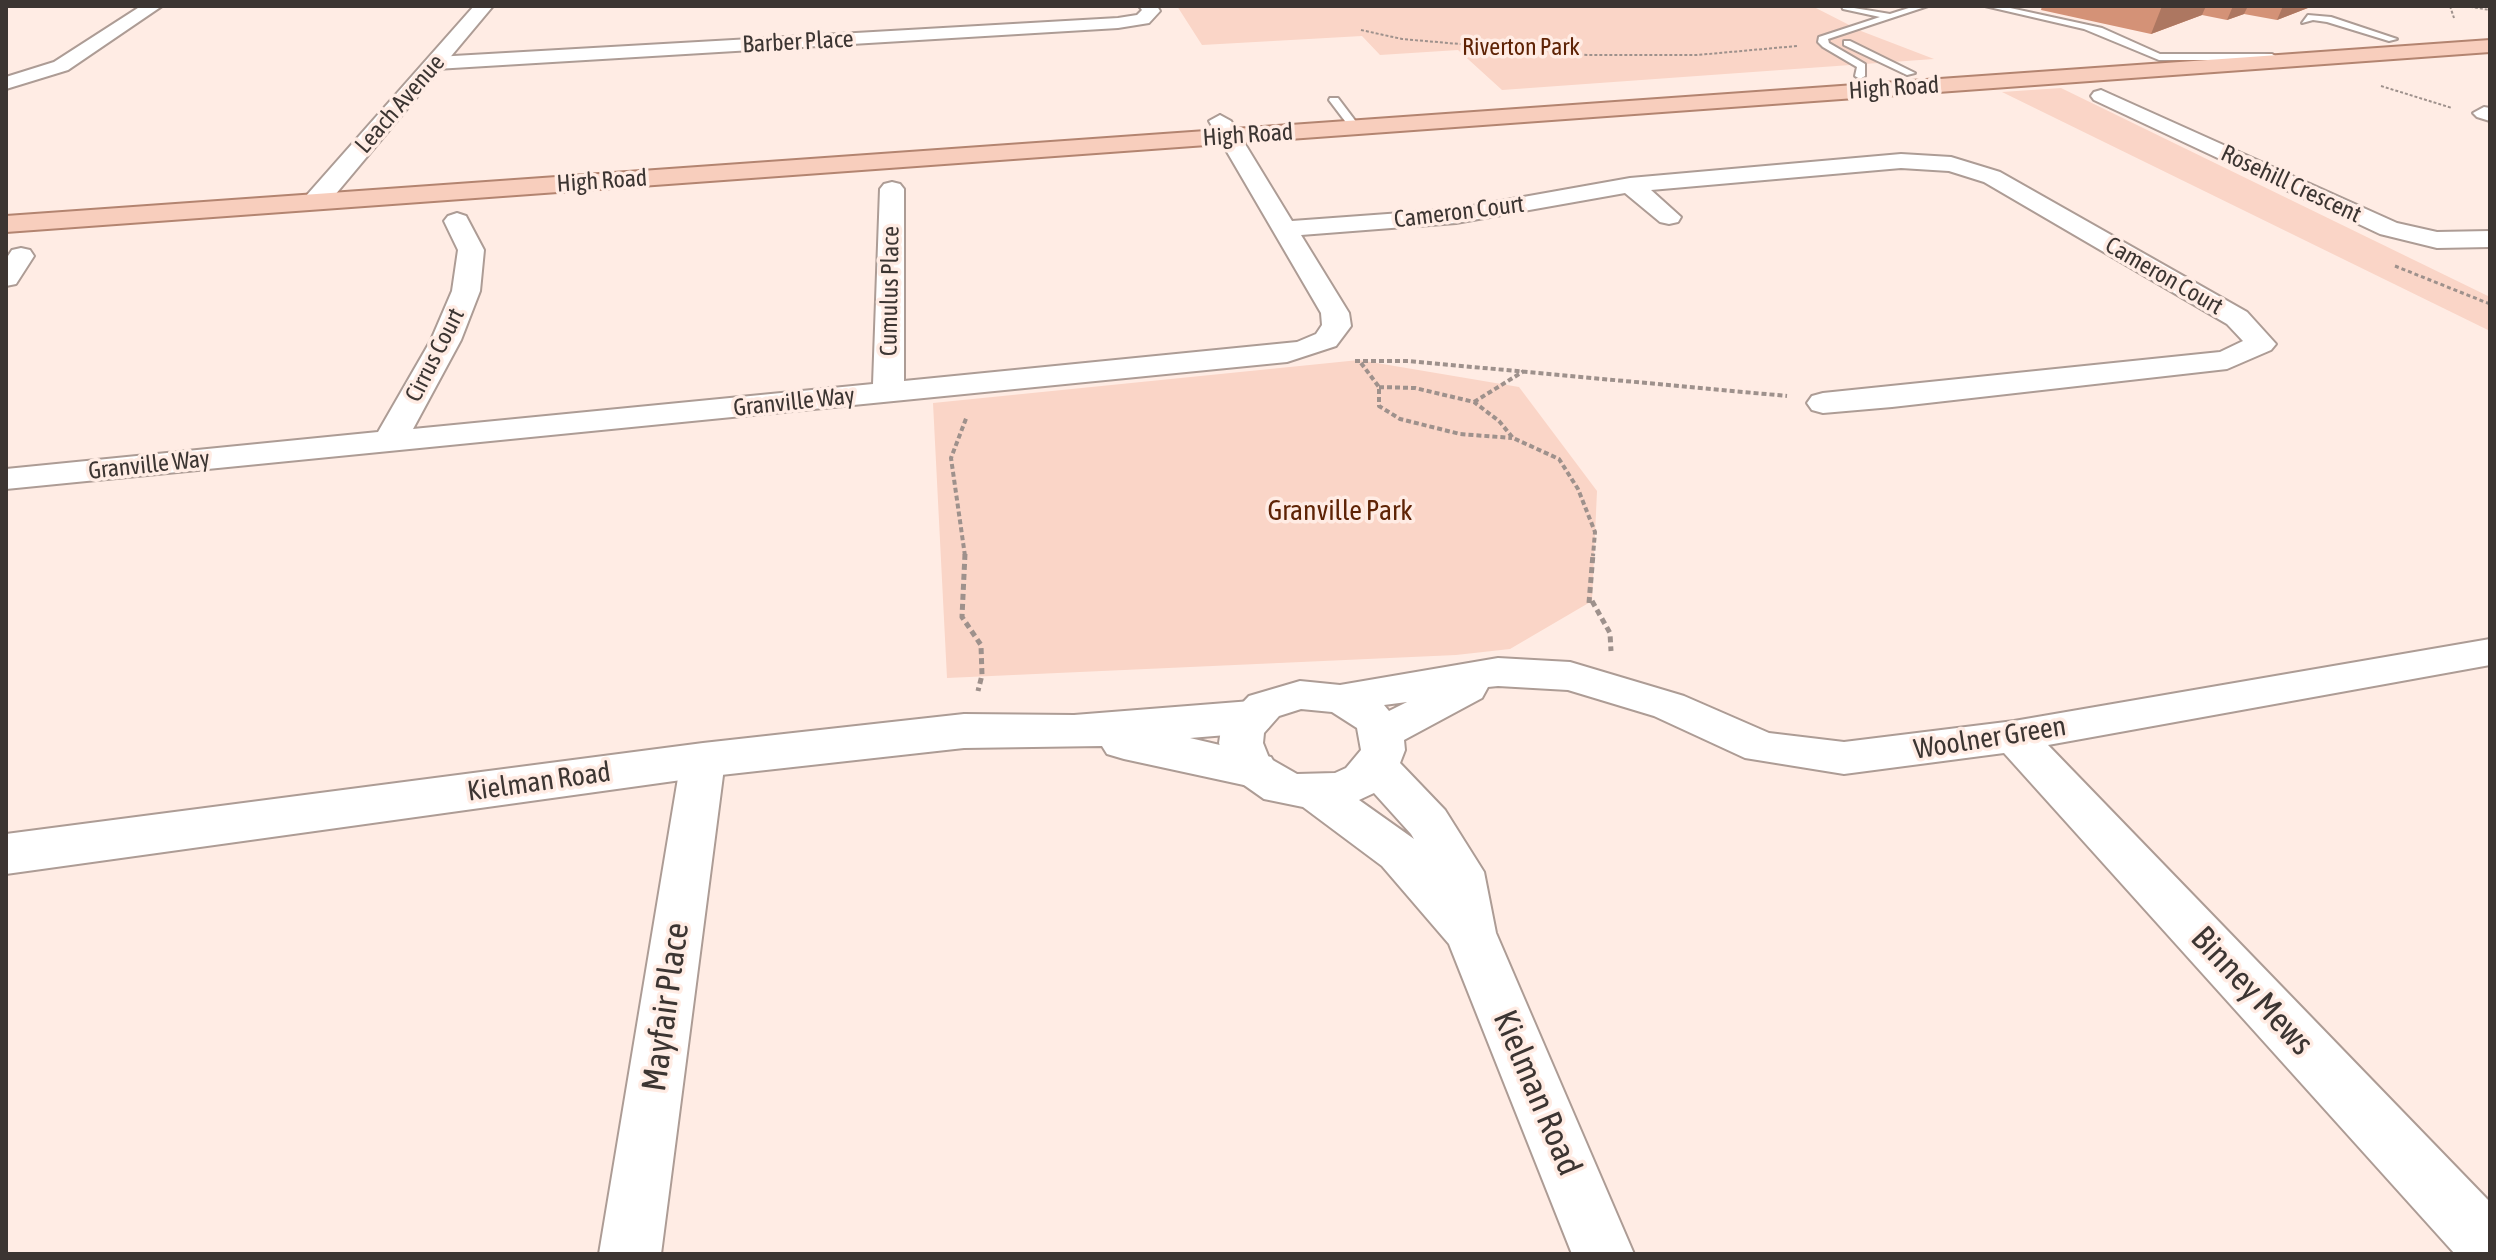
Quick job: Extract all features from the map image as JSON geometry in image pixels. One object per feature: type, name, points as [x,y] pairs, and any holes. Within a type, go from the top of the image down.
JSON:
[{"type":"main road","name":"High Road","points":[[6,224],[338,191],[1225,128],[1344,113],[2490,33]]},
{"type":"main road","name":"High Road","points":[[1344,113],[1881,89],[2490,46]]},
{"type":"main road","name":"High Road","points":[[6,205],[338,191]]},
{"type":"street","points":[[6,83],[61,66],[153,6]]},
{"type":"street","name":"Leach Avenue","points":[[447,62],[484,6]]},
{"type":"street","name":"Leach Avenue","points":[[338,191],[447,62],[503,6]]},
{"type":"street","name":"Barber Place","points":[[447,62],[1118,23],[1143,19],[1151,11],[1148,6]]},
{"type":"street","points":[[819,40],[822,17]]},
{"type":"street","name":"Rosehill Crescent","points":[[2101,96],[2389,229],[2437,240],[2490,239]]},
{"type":"street","points":[[1225,128],[1335,313],[1337,326],[1326,340]]},
{"type":"street","name":"Cameron Court","points":[[1286,229],[1456,216],[1630,185],[1901,161],[1951,164],[1992,177],[2237,318],[2261,344],[2227,360],[1823,403]]},
{"type":"street","points":[[1630,185],[1669,217]]},
{"type":"street","name":"Cumulus Place","points":[[888,392],[892,189]]},
{"type":"street","name":"Cirrus Court","points":[[390,441],[446,340],[466,291],[471,250],[457,221]]},
{"type":"street","name":"Granville Way","points":[[6,479],[1287,353],[1326,340]]},
{"type":"street","name":"Woolner Green","points":[[1340,699],[1498,672],[1570,676],[1669,706],[1761,747],[1800,755],[1844,758],[2014,736],[2490,652]]},
{"type":"street","points":[[1379,750],[1498,672]]},
{"type":"street","name":"Kielman Road","points":[[6,854],[703,760],[964,731],[1074,732],[1251,717],[1272,702],[1300,695],[1340,699],[1372,718],[1379,750],[1460,872],[1470,933],[1603,1254]]},
{"type":"street","points":[[1251,717],[1243,729],[1241,743],[1253,769]]},
{"type":"street","name":"Kielman Road","points":[[1074,732],[1253,769],[1280,787],[1315,792],[1340,789],[1362,780],[1379,750]]},
{"type":"street","name":"Binney Mews","points":[[2014,736],[2490,1247]]},
{"type":"street","name":"Mayfair Place","points":[[630,1254],[703,760]]},
{"type":"street","name":"Kielman Road","points":[[1315,792],[1399,853],[1470,933]]},
{"type":"lane","points":[[1860,76],[1862,66],[1826,45],[1824,37],[1924,6]]},
{"type":"lane","points":[[1989,6],[2194,53]]},
{"type":"lane","points":[[1846,7],[1888,16]]},
{"type":"lane","points":[[2305,21],[2311,17],[2328,19],[2392,39]]},
{"type":"lane","points":[[2086,27],[2153,55],[2178,59],[2354,55]]},
{"type":"lane","points":[[1852,30],[1847,43],[1910,73]]},
{"type":"lane","points":[[1881,89],[1910,73]]},
{"type":"path","points":[[2465,6],[2490,10]]},
{"type":"path","points":[[1361,30],[1402,39],[1587,55],[1697,55],[1826,45]]},
{"type":"path","points":[[2368,81],[2422,101],[2487,114]]},
{"type":"path","points":[[1326,340],[1332,353],[1361,363],[1408,361],[1524,371],[1770,393],[1823,403]]},
{"type":"path","points":[[1361,363],[1379,387],[1379,406],[1400,419],[1460,434],[1513,438],[1559,459],[1578,489],[1595,532],[1590,602],[1610,633],[1611,661],[1601,683]]},
{"type":"path","points":[[1474,402],[1524,371]]},
{"type":"path","points":[[1379,387],[1415,388],[1474,402],[1499,421],[1513,438]]},
{"type":"path","points":[[964,731],[982,675],[981,645],[962,617],[961,596],[966,565],[951,458],[970,410]]},
{"type":"green space","name":"Riverton Park","points":[[1177,6],[1812,6],[1861,31],[1934,59],[1502,90],[1458,50],[1380,55],[1362,36],[1202,45]]},
{"type":"green space","points":[[2061,88],[2490,297],[2490,331],[2002,92]]},
{"type":"green space","name":"Granville Park","points":[[1359,360],[1519,387],[1597,491],[1592,601],[1510,649],[1456,655],[947,678],[933,403]]}]
